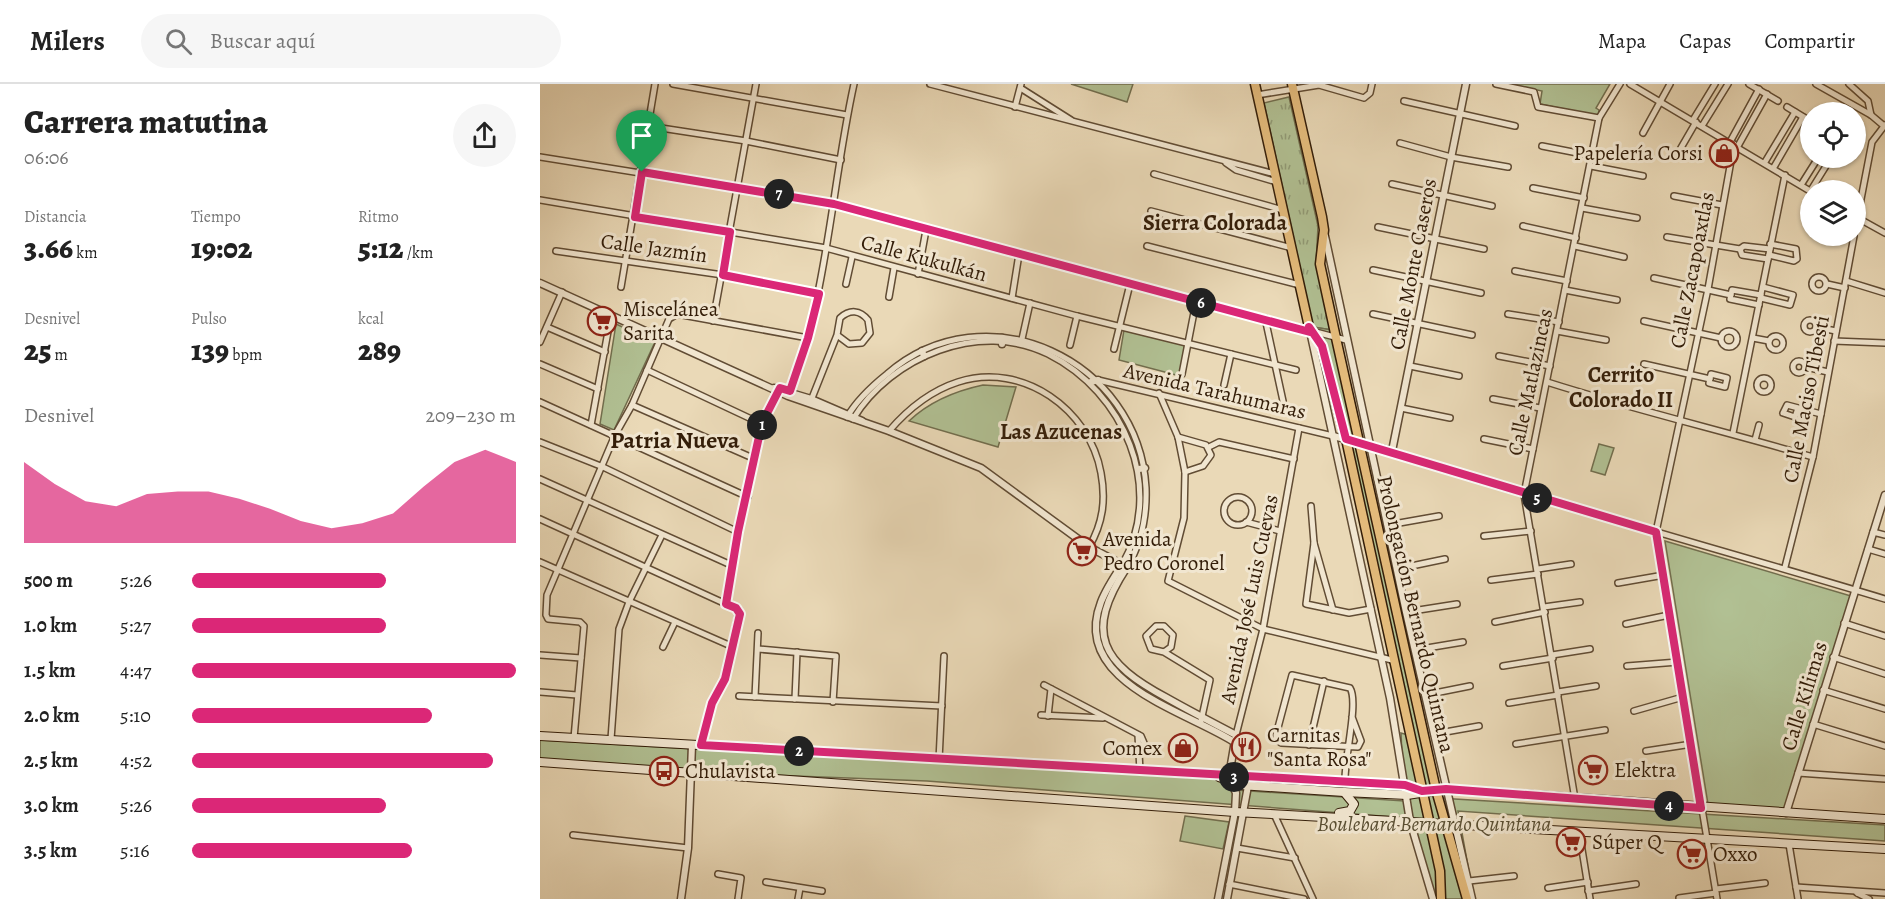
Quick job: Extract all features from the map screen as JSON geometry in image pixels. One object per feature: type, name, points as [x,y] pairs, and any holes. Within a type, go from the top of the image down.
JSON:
[{"type":"main road","name":"Prolongación Bernardo Quintana","points":[[1255,84],[1311,330],[1322,346],[1346,439],[1392,660],[1440,871],[1441,899]]},
{"type":"main road","name":"Prolongación Bernardo Quintana","points":[[1293,86],[1324,230],[1320,264],[1436,790],[1467,899]]},
{"type":"main road","points":[[540,736],[1218,776],[1248,786],[1344,792],[1407,795],[1446,789],[1885,819]]},
{"type":"main road","points":[[540,762],[1239,812],[1885,849]]},
{"type":"main road","points":[[1231,780],[1405,785],[1422,791]]},
{"type":"main road","points":[[1290,815],[1303,811],[1347,813],[1354,804],[1344,792]]},
{"type":"street","points":[[621,287],[635,217],[655,84]]},
{"type":"street","points":[[672,84],[847,115]]},
{"type":"street","points":[[713,321],[756,84]]},
{"type":"street","points":[[789,394],[808,338],[819,294],[847,115],[854,84]]},
{"type":"street","points":[[930,84],[1226,163],[1237,163],[1276,178]]},
{"type":"street","points":[[1257,95],[1293,86],[1323,86],[1364,98],[1370,93],[1372,84]]},
{"type":"street","name":"Calle Monte Caseros","points":[[1392,451],[1466,84]]},
{"type":"street","points":[[1496,84],[1534,92],[1538,107],[1599,118]]},
{"type":"street","name":"Calle Matlazincas","points":[[1575,799],[1553,656],[1524,494],[1599,118],[1620,84]]},
{"type":"street","points":[[1630,84],[1800,184]]},
{"type":"street","points":[[1643,133],[1670,84]]},
{"type":"street","points":[[1678,153],[1715,84]]},
{"type":"street","points":[[1702,126],[1728,84]]},
{"type":"street","points":[[1749,84],[1778,100]]},
{"type":"street","points":[[1816,84],[1885,125],[1872,142],[1864,180]]},
{"type":"street","points":[[1849,84],[1868,101],[1871,115]]},
{"type":"street","points":[[1015,107],[1021,86],[1072,121]]},
{"type":"street","points":[[1734,144],[1759,89]]},
{"type":"street","points":[[1734,144],[1767,94]]},
{"type":"street","points":[[1404,101],[1515,126]]},
{"type":"street","points":[[1787,107],[1800,115]]},
{"type":"street","points":[[1765,162],[1795,112]]},
{"type":"street","points":[[1774,167],[1800,122]]},
{"type":"street","points":[[648,126],[746,141],[841,160]]},
{"type":"street","points":[[1400,143],[1450,157],[1508,167]]},
{"type":"street","name":"Calle Zacapoaxtlas","points":[[1716,894],[1656,532],[1708,289],[1734,144]]},
{"type":"street","points":[[1542,146],[1593,156]]},
{"type":"street","points":[[540,157],[834,204],[1346,340]]},
{"type":"street","points":[[1591,166],[1643,176]]},
{"type":"street","points":[[1154,174],[1283,210]]},
{"type":"street","points":[[1733,433],[1785,175]]},
{"type":"street","points":[[1392,184],[1492,206]]},
{"type":"street","points":[[1533,188],[1584,198]]},
{"type":"street","points":[[1674,196],[1722,205]]},
{"type":"street","name":"Calle Kukulkán","points":[[540,200],[825,248],[1077,316],[1296,370]]},
{"type":"street","points":[[1582,208],[1636,218]]},
{"type":"street","points":[[1151,211],[1292,248]]},
{"type":"street","points":[[1866,222],[1883,231],[1884,223]]},
{"type":"street","points":[[1522,226],[1576,238]]},
{"type":"street","points":[[1378,227],[1484,249]]},
{"type":"street","points":[[918,274],[926,230]]},
{"type":"street","name":"Prolongación Bernardo Quintana","points":[[1324,230],[1406,612],[1472,899]]},
{"type":"street","points":[[1667,237],[1740,249],[1744,246],[1769,251],[1794,261],[1797,259],[1796,249],[1769,251],[1742,255],[1740,249]]},
{"type":"street","points":[[1147,246],[1300,285]]},
{"type":"street","points":[[1575,246],[1624,257]]},
{"type":"street","name":"Calle Maciso Tibesti","points":[[1785,567],[1813,457],[1852,246]]},
{"type":"street","name":"Calle Jazmín","points":[[556,250],[723,275],[819,294]]},
{"type":"street","points":[[1012,298],[1019,254]]},
{"type":"street","points":[[846,284],[852,257]]},
{"type":"street","points":[[889,297],[894,267]]},
{"type":"street","points":[[1372,270],[1481,293]]},
{"type":"street","points":[[1515,271],[1567,281]]},
{"type":"street","points":[[1654,278],[1731,295]]},
{"type":"street","points":[[1846,281],[1885,293]]},
{"type":"street","points":[[540,283],[777,389],[889,431],[991,474],[1089,547],[1125,566]]},
{"type":"street","points":[[1114,349],[1130,284]]},
{"type":"street","points":[[1827,284],[1845,288]]},
{"type":"street","points":[[1759,305],[1731,300],[1733,290],[1790,305],[1793,295],[1763,287]]},
{"type":"street","points":[[1565,290],[1617,300]]},
{"type":"street","points":[[540,342],[562,292]]},
{"type":"street","points":[[1182,374],[1196,302]]},
{"type":"street","points":[[1022,339],[1030,303]]},
{"type":"street","points":[[811,402],[837,335],[837,324],[845,314],[858,312],[868,320],[870,333],[862,343],[849,344],[837,335]]},
{"type":"street","points":[[1373,314],[1417,321],[1472,334]]},
{"type":"street","points":[[1508,314],[1559,322]]},
{"type":"street","points":[[591,426],[611,315]]},
{"type":"street","points":[[574,738],[584,624],[578,621],[550,621],[546,615],[547,595],[555,569],[672,315],[808,338]]},
{"type":"street","points":[[1070,345],[1077,316]]},
{"type":"street","points":[[1265,318],[1283,401]]},
{"type":"street","points":[[1644,321],[1721,338]]},
{"type":"street","points":[[547,327],[605,352]]},
{"type":"street","points":[[1816,327],[1836,331]]},
{"type":"street","name":"Prolongación Bernardo Quintana","points":[[1311,330],[1382,658],[1410,821],[1433,899]]},
{"type":"street","points":[[1557,330],[1606,340]]},
{"type":"street","points":[[850,417],[895,373],[913,360],[923,353],[962,338],[1022,345],[1048,354],[1094,381]]},
{"type":"street","points":[[1753,338],[1769,341]]},
{"type":"street","points":[[1002,341],[1022,339],[1056,353],[1094,381],[1119,420],[1142,468],[1146,510],[1135,552],[1108,599],[1100,629],[1109,659],[1137,682],[1235,738]]},
{"type":"street","points":[[1834,341],[1885,343]]},
{"type":"street","points":[[1224,385],[1231,354]]},
{"type":"street","points":[[1499,356],[1550,366]]},
{"type":"street","points":[[540,364],[598,389]]},
{"type":"street","points":[[1644,364],[1710,379]]},
{"type":"street","points":[[1410,366],[1459,376]]},
{"type":"street","points":[[1806,367],[1828,372]]},
{"type":"street","points":[[647,370],[762,423]]},
{"type":"street","points":[[889,431],[923,399],[960,381],[989,378],[1009,379],[1046,393],[1075,416],[1093,444],[1100,464],[1104,508],[1098,529],[1089,547]]},
{"type":"street","name":"Avenida Tarahumaras","points":[[1094,381],[1159,393],[1360,442],[1524,494],[1785,567],[1885,598]]},
{"type":"street","points":[[1744,381],[1757,384]]},
{"type":"street","points":[[1547,382],[1678,422],[1733,433],[1813,457]]},
{"type":"street","points":[[726,604],[731,565],[762,423],[777,389]]},
{"type":"street","points":[[1159,393],[1178,436],[1185,472],[1184,518],[1168,581],[1263,629],[1392,660]]},
{"type":"street","points":[[1493,399],[1540,408]]},
{"type":"street","points":[[540,402],[747,496]]},
{"type":"street","points":[[632,405],[755,459]]},
{"type":"street","points":[[1401,408],[1450,418]]},
{"type":"street","points":[[1798,408],[1821,414]]},
{"type":"street","points":[[1755,440],[1759,425]]},
{"type":"street","name":"Avenida José Luis Cuevas","points":[[1239,812],[1231,780],[1235,738],[1263,629],[1299,428]]},
{"type":"street","points":[[1178,436],[1209,447],[1219,442],[1294,459]]},
{"type":"street","points":[[1485,439],[1533,449]]},
{"type":"street","points":[[540,441],[603,467],[738,532]]},
{"type":"street","points":[[1185,472],[1206,465],[1211,455],[1209,447]]},
{"type":"street","points":[[540,479],[731,565]]},
{"type":"street","name":"Calle Kilimas","points":[[1786,813],[1885,495]]},
{"type":"street","points":[[1246,522],[1251,515],[1249,502],[1241,498],[1228,502],[1224,510],[1226,518],[1233,524],[1246,522],[1280,531]]},
{"type":"street","points":[[1311,506],[1314,543],[1334,610]]},
{"type":"street","points":[[1388,525],[1439,516]]},
{"type":"street","points":[[540,519],[736,608],[740,614],[725,679],[712,703],[701,745]]},
{"type":"street","points":[[1484,537],[1531,531]]},
{"type":"street","points":[[1874,532],[1885,536]]},
{"type":"street","points":[[610,739],[620,627],[629,602],[662,535]]},
{"type":"street","points":[[1314,543],[1305,602],[1349,613],[1371,609]]},
{"type":"street","points":[[1868,549],[1885,554]]},
{"type":"street","points":[[1397,569],[1445,559]]},
{"type":"street","points":[[540,562],[731,646]]},
{"type":"street","points":[[1491,580],[1571,564]]},
{"type":"street","points":[[1618,583],[1664,575]]},
{"type":"street","points":[[1495,622],[1580,602]]},
{"type":"street","points":[[1406,612],[1457,604]]},
{"type":"street","points":[[1626,624],[1669,615]]},
{"type":"street","points":[[663,647],[675,622]]},
{"type":"street","points":[[1844,623],[1885,636]]},
{"type":"street","points":[[1164,652],[1171,647],[1173,635],[1164,626],[1156,626],[1147,633],[1146,642],[1153,651],[1164,652],[1210,680],[1201,720]]},
{"type":"street","points":[[755,697],[758,633]]},
{"type":"street","points":[[1415,650],[1463,642]]},
{"type":"street","points":[[758,649],[837,657],[833,702]]},
{"type":"street","points":[[1503,666],[1590,649]]},
{"type":"street","points":[[795,699],[797,652]]},
{"type":"street","points":[[540,655],[581,658]]},
{"type":"street","points":[[939,760],[944,656]]},
{"type":"street","points":[[1833,657],[1885,674]]},
{"type":"street","points":[[1628,666],[1678,662]]},
{"type":"street","points":[[1345,782],[1347,747],[1354,700],[1350,688],[1296,674],[1290,676],[1276,735],[1276,739],[1281,743],[1347,747],[1360,745],[1352,717]]},
{"type":"street","points":[[1309,745],[1324,681]]},
{"type":"street","points":[[1044,685],[1138,735],[1140,771]]},
{"type":"street","points":[[1425,694],[1470,686]]},
{"type":"street","points":[[1509,704],[1596,686]]},
{"type":"street","points":[[1048,716],[1051,688]]},
{"type":"street","points":[[1823,690],[1885,709]]},
{"type":"street","points":[[540,692],[577,695]]},
{"type":"street","points":[[739,696],[942,706]]},
{"type":"street","points":[[1634,711],[1683,698]]},
{"type":"street","points":[[1041,715],[1106,718]]},
{"type":"street","points":[[1813,724],[1885,746]]},
{"type":"street","points":[[1434,734],[1479,726]]},
{"type":"street","points":[[1516,744],[1605,730]]},
{"type":"street","points":[[1646,751],[1692,744]]},
{"type":"street","points":[[681,899],[688,848],[692,745]]},
{"type":"street","points":[[1798,774],[1885,779]]},
{"type":"street","points":[[1218,899],[1239,812],[1248,786]]},
{"type":"street","points":[[1227,899],[1237,848],[1239,812]]},
{"type":"street","points":[[1274,814],[1313,899]]},
{"type":"street","points":[[1579,831],[1590,899]]},
{"type":"street","points":[[573,836],[688,848]]},
{"type":"street","points":[[1789,844],[1798,899]]},
{"type":"street","points":[[1237,848],[1295,858]]},
{"type":"street","points":[[718,874],[741,878],[738,899]]},
{"type":"street","points":[[1469,881],[1514,876]]},
{"type":"street","points":[[766,882],[822,891]]},
{"type":"street","points":[[1548,888],[1588,882]]},
{"type":"street","points":[[1679,898],[1716,894],[1766,883]]},
{"type":"street","points":[[1230,884],[1304,899]]},
{"type":"street","points":[[1588,891],[1636,884]]},
{"type":"street","points":[[1796,887],[1885,893]]},
{"type":"street","points":[[798,899],[800,888]]},
{"type":"street","points":[[1856,892],[1869,899]]},
{"type":"green space","points":[[1071,84],[1133,84],[1127,102]]},
{"type":"green space","points":[[1510,84],[1610,84],[1596,108],[1599,110],[1598,116],[1540,104],[1542,91]]},
{"type":"green space","points":[[1289,97],[1318,226],[1316,264],[1332,330],[1313,327],[1264,103]]},
{"type":"green space","points":[[616,324],[655,342],[614,430],[600,424]]},
{"type":"green space","name":"Boulebard Bernardo Quintana","points":[[1313,327],[1332,330],[1438,798],[1885,825],[1885,841],[1458,811],[1474,899],[1431,899],[1407,818],[927,781],[692,772],[540,760],[540,740],[1216,779],[1235,790],[1404,801],[1401,733],[1408,735],[1379,575]]},
{"type":"green space","points":[[1124,330],[1185,345],[1180,376],[1119,360]]},
{"type":"green space","points":[[983,385],[1016,387],[998,447],[909,421],[925,408],[943,398]]},
{"type":"green space","points":[[1599,444],[1614,448],[1605,475],[1591,471]]},
{"type":"green space","points":[[1665,541],[1851,596],[1786,809],[1708,804]]},
{"type":"green space","points":[[1185,816],[1229,822],[1223,849],[1180,841]]},
{"type":"place","name":"Papelería Corsi","points":[[1724,153]]},
{"type":"place","name":"Miscelánea Sarita","points":[[602,321]]},
{"type":"place","name":"Avenida Pedro Coronel","points":[[1082,551]]},
{"type":"place","name":"Carnitas \"Santa Rosa\"","points":[[1246,747]]},
{"type":"place","name":"Comex","points":[[1183,748]]},
{"type":"place","name":"Elektra","points":[[1593,770]]},
{"type":"place","name":"Chulavista","points":[[664,771]]},
{"type":"place","name":"Súper Q","points":[[1571,842]]},
{"type":"place","name":"Oxxo","points":[[1692,854]]},
{"type":"district","name":"Sierra Colorada","points":[[1215,223]]},
{"type":"district","name":"Cerrito Colorado II","points":[[1621,388]]},
{"type":"district","name":"Las Azucenas","points":[[1061,432]]},
{"type":"district","name":"Patria Nueva","points":[[675,440]]},
{"type":"route","points":[[642,172],[834,204],[1196,302],[1265,318],[1310,332],[1309,327],[1322,346],[1346,439],[1656,532],[1701,808],[1446,789],[1422,791],[1405,785],[701,745],[712,703],[725,679],[740,614],[739,610],[726,604],[731,565],[762,423],[780,388],[790,391],[808,338],[819,294],[723,275],[730,232],[635,217],[642,172]]}]
